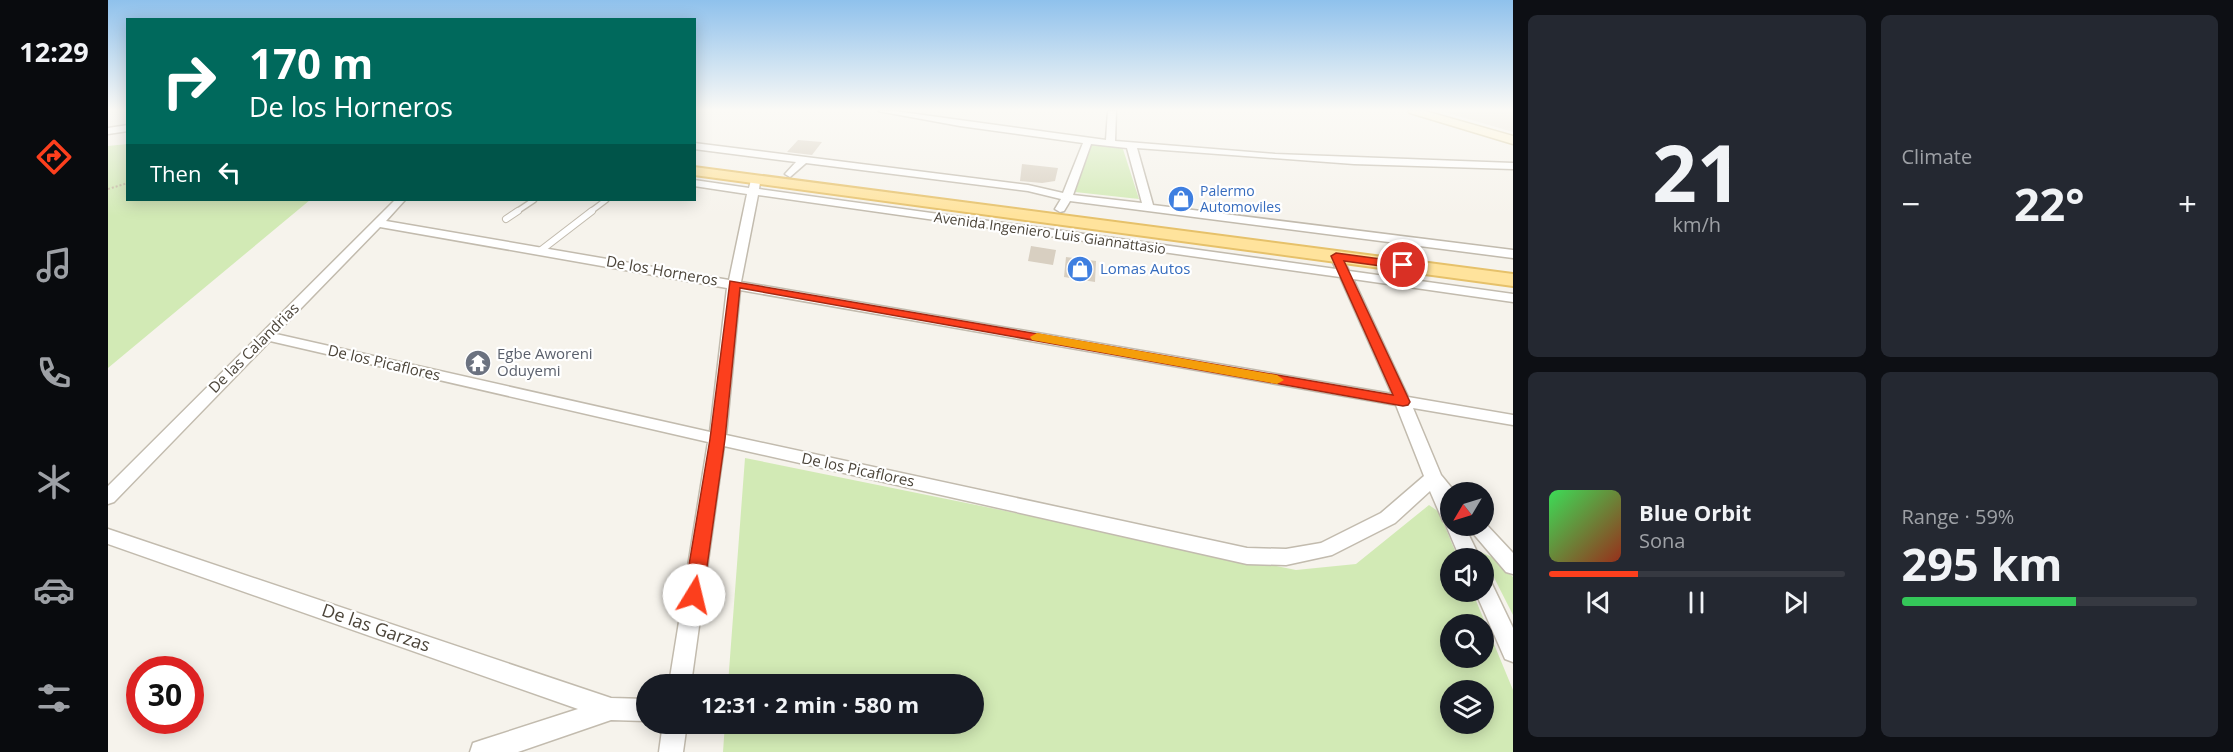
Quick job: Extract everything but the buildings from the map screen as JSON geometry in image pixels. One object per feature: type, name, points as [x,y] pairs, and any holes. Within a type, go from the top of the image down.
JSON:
[{"type":"main road","name":"Avenida Ingeniero Luis Giannattasio","points":[[696,161],[790,174],[1063,203],[1513,268]]},
{"type":"main road","name":"Avenida Ingeniero Luis Giannattasio","points":[[696,171],[754,185],[966,214],[1336,256],[1513,280]]},
{"type":"street","name":"Avenida Ingeniero Luis Giannattasio","points":[[696,146],[1028,188],[1063,203],[1149,208],[1513,254]]},
{"type":"street","points":[[1063,203],[1086,146]]},
{"type":"street","points":[[1131,146],[1149,208]]},
{"type":"street","points":[[1146,146],[1370,162],[1513,166]]},
{"type":"street","points":[[790,174],[803,160]]},
{"type":"street","name":"Avenida Ingeniero Luis Giannattasio","points":[[696,183],[754,185]]},
{"type":"street","points":[[682,674],[717,439],[734,284],[754,185]]},
{"type":"street","name":"De las Calandrias","points":[[108,496],[399,201]]},
{"type":"street","name":"Avenida Ingeniero Luis Giannattasio","points":[[966,214],[1346,275],[1513,298]]},
{"type":"street","name":"De los Horneros","points":[[378,223],[1513,420]]},
{"type":"street","points":[[1336,256],[1403,402],[1440,494]]},
{"type":"street","name":"De los Picaflores","points":[[266,336],[717,439],[1247,556],[1286,557],[1324,550],[1388,518],[1433,478]]},
{"type":"street","points":[[1433,478],[1440,486]]},
{"type":"street","name":"De las Garzas","points":[[108,536],[611,709],[636,710]]},
{"type":"street","points":[[1485,536],[1513,566]]},
{"type":"street","points":[[1490,602],[1513,652]]},
{"type":"street","points":[[482,752],[611,709]]},
{"type":"street","points":[[671,752],[673,734]]},
{"type":"lane","points":[[506,219],[533,201]]},
{"type":"lane","points":[[540,251],[605,201]]},
{"type":"path","points":[[108,189],[126,184]]},
{"type":"green space","points":[[108,146],[126,146],[126,201],[309,201],[108,368]]},
{"type":"green space","points":[[1091,146],[1122,146],[1139,199],[1075,192]]},
{"type":"green space","points":[[745,458],[1296,570],[1356,564],[1429,505],[1440,514],[1440,536],[1449,536],[1454,548],[1440,548],[1440,602],[1477,602],[1482,614],[1440,614],[1440,668],[1494,668],[1494,644],[1513,690],[1513,752],[723,752],[724,734],[984,734],[984,674],[729,674]]},
{"type":"green space","points":[[1494,558],[1513,577],[1513,615],[1494,578]]},
{"type":"slow traffic","points":[[1037,337],[1277,380]]},
{"type":"place","name":"Palermo Automoviles","points":[[1181,199]]},
{"type":"place","name":"Lomas Autos","points":[[1080,269]]},
{"type":"place","name":"Egbe Aworeni Oduyemi","points":[[478,363]]},
{"type":"route","points":[[694,595],[717,439],[734,284],[1403,402],[1336,256],[1403,265]]}]
